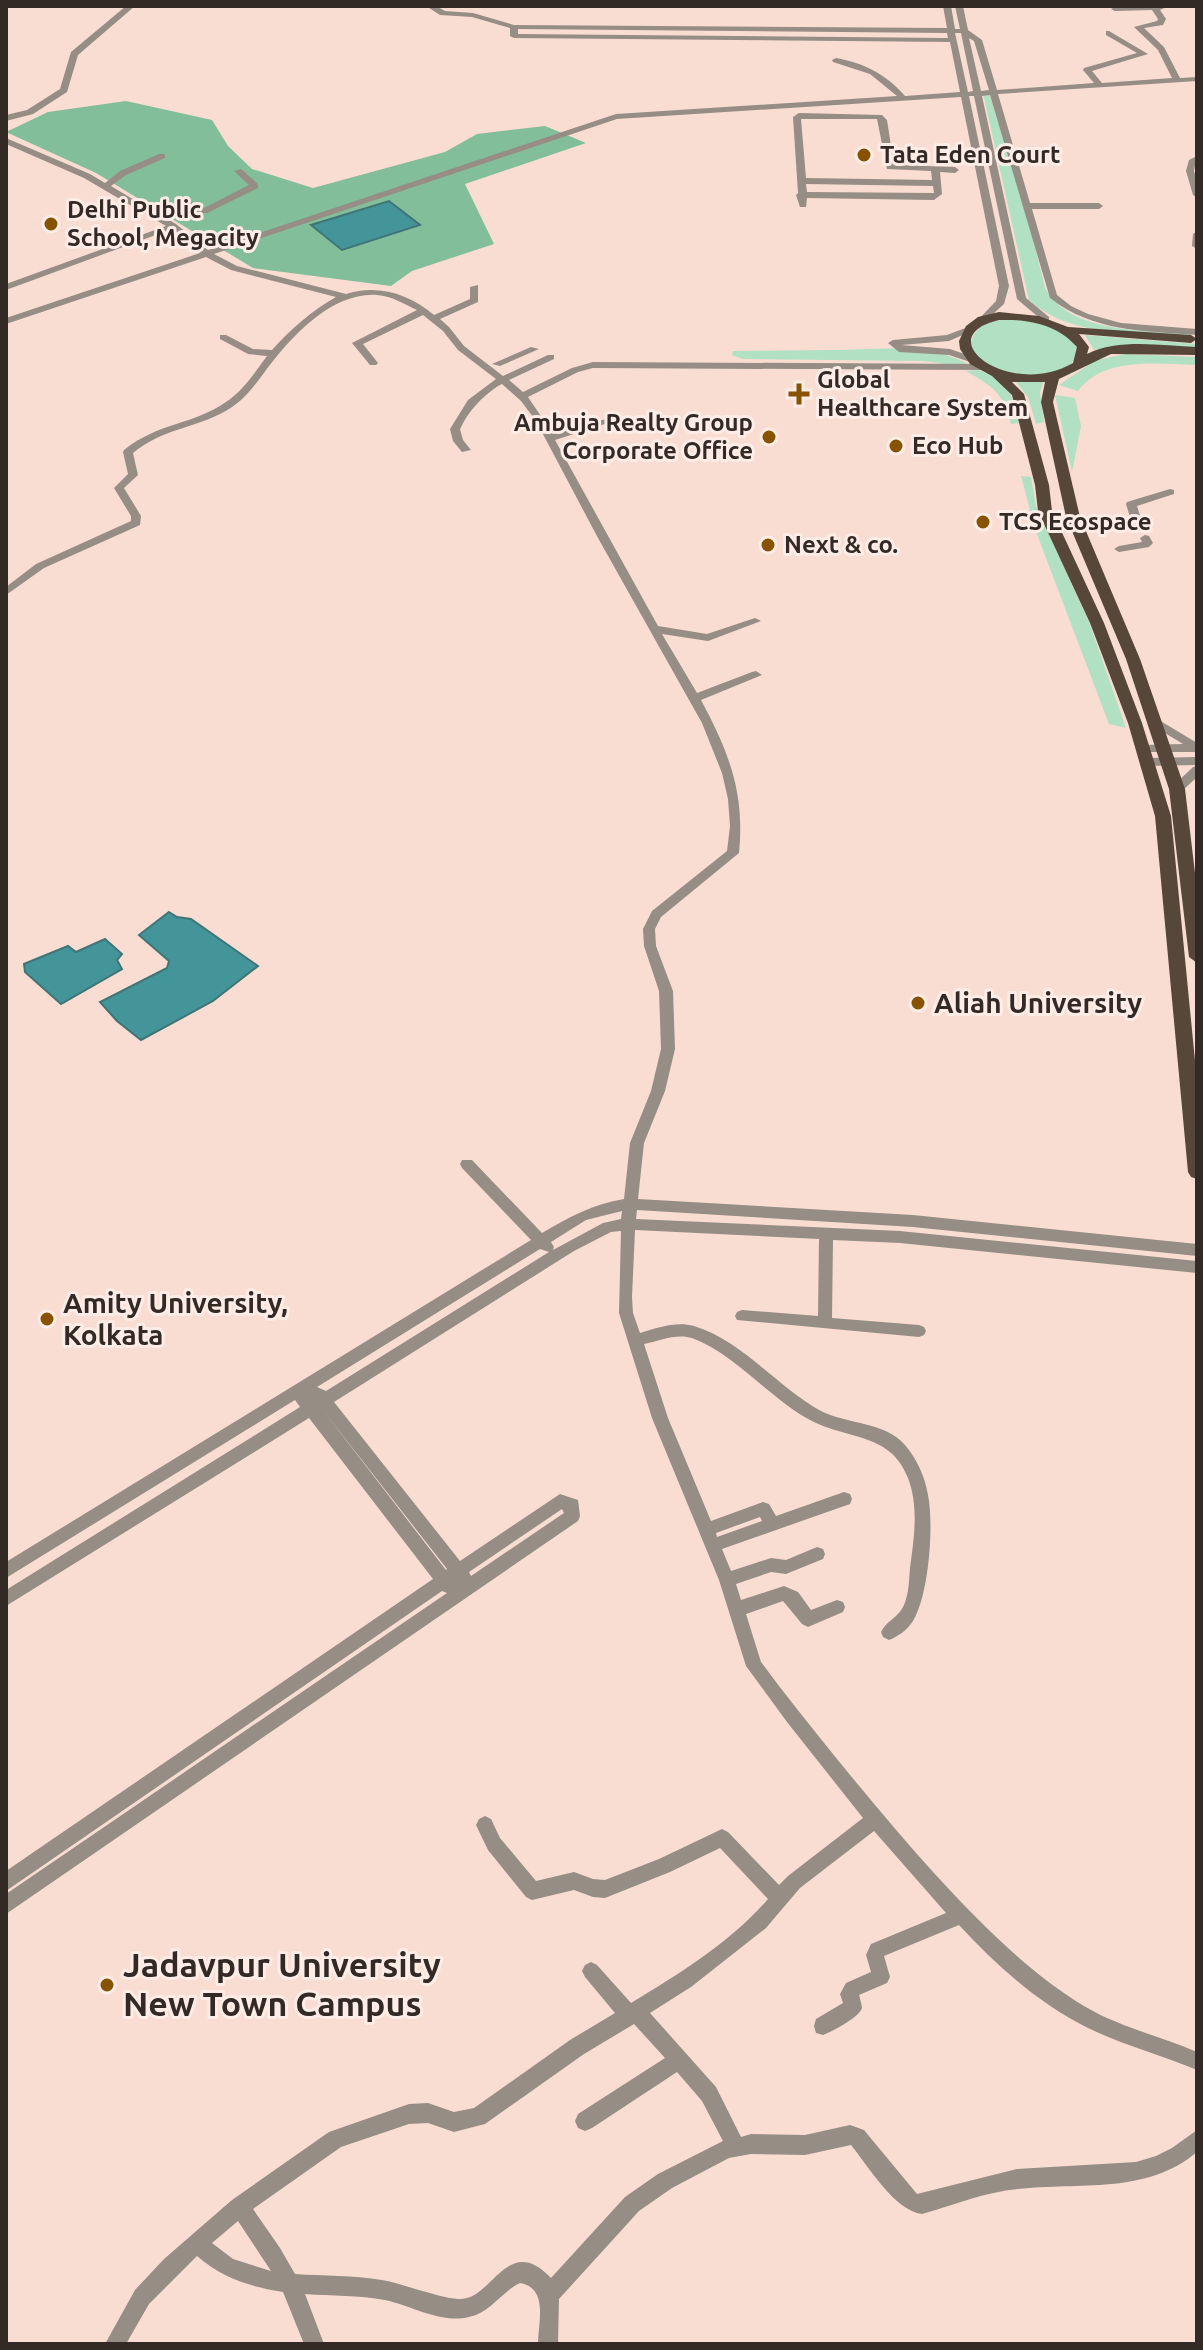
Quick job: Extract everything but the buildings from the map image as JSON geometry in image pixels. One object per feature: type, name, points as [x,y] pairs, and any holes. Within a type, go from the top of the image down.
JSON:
[{"type":"main road","points":[[1197,340],[1070,330],[1046,319],[1019,315],[976,326],[964,344],[984,367],[1018,394],[1039,473],[1045,511],[1097,623],[1163,816],[1197,1172]]},
{"type":"main road","points":[[1070,330],[1083,347],[1079,364]]},
{"type":"main road","points":[[984,367],[1025,379],[1053,377],[1096,354],[1112,350],[1197,351]]},
{"type":"main road","points":[[1053,377],[1047,402],[1073,517],[1133,659],[1177,789],[1197,957]]},
{"type":"street","points":[[6,118],[30,112],[60,94],[68,83],[74,54],[131,6]]},
{"type":"street","points":[[430,6],[447,14],[473,15],[514,27],[514,36],[977,36],[1053,296],[1062,305],[1095,321],[1197,332]]},
{"type":"street","points":[[947,6],[1004,286],[1001,302],[976,326],[949,338],[893,343],[899,349],[950,352],[984,367]]},
{"type":"street","points":[[959,6],[1022,299],[1046,319]]},
{"type":"street","points":[[1115,9],[1160,7]]},
{"type":"street","points":[[1160,7],[1155,11],[1162,21],[1138,27],[1161,49],[1177,80]]},
{"type":"street","points":[[1099,84],[1087,70],[1144,54],[1109,33]]},
{"type":"street","points":[[836,60],[867,67],[892,84],[902,97]]},
{"type":"street","points":[[6,321],[616,117],[1197,79]]},
{"type":"street","points":[[935,169],[938,194],[934,197],[802,200],[797,117],[879,117],[883,120],[890,167],[935,169],[955,170]]},
{"type":"street","points":[[6,141],[60,162],[173,226],[207,254],[249,274],[343,296]]},
{"type":"street","points":[[105,187],[123,173],[162,156]]},
{"type":"street","points":[[1197,159],[1192,162],[1190,171],[1197,195]]},
{"type":"street","points":[[156,216],[186,203],[204,211],[255,186],[238,171]]},
{"type":"street","points":[[800,181],[936,183]]},
{"type":"street","points":[[1029,206],[1099,206]]},
{"type":"street","points":[[1197,223],[1197,246]]},
{"type":"street","points":[[6,287],[173,226]]},
{"type":"street","points":[[432,319],[475,300],[475,287]]},
{"type":"street","points":[[6,592],[28,573],[50,561],[136,523],[136,516],[119,488],[133,475],[127,454],[155,431],[210,414],[232,402],[307,321],[343,296],[368,291],[388,292],[423,311],[447,330],[462,349],[492,365],[514,388],[550,438],[696,698],[728,772],[737,827],[733,853],[656,914],[649,929],[650,946],[666,991],[668,1049],[658,1091],[637,1143],[628,1224],[626,1305],[660,1418],[711,1537],[754,1666],[823,1759],[874,1820],[960,1916],[1013,1967],[1083,2016],[1197,2061]]},
{"type":"street","points":[[373,363],[357,346],[359,340],[423,311]]},
{"type":"street","points":[[223,337],[251,352],[275,353]]},
{"type":"street","points":[[492,365],[534,349]]},
{"type":"street","points":[[514,388],[551,357]]},
{"type":"street","points":[[466,450],[458,441],[455,429],[469,402],[481,391],[514,388],[593,365],[897,365],[946,370],[984,367]]},
{"type":"street","points":[[550,438],[606,422]]},
{"type":"street","points":[[1108,526],[1136,519],[1131,504],[1170,492]]},
{"type":"street","points":[[1119,549],[1145,545],[1148,543],[1145,538]]},
{"type":"street","points":[[659,635],[708,638],[755,621]]},
{"type":"street","points":[[696,698],[756,675]]},
{"type":"street","points":[[1154,721],[1197,748]]},
{"type":"street","points":[[1145,756],[1197,748]]},
{"type":"street","points":[[1165,755],[1197,761]]},
{"type":"street","points":[[1177,789],[1197,770]]},
{"type":"street","points":[[467,1164],[556,1255]]},
{"type":"street","points":[[6,1571],[581,1216],[609,1207],[631,1204],[913,1221],[1197,1250]]},
{"type":"street","points":[[6,1599],[556,1255],[608,1227],[628,1224],[900,1237],[1197,1267]]},
{"type":"street","points":[[825,1323],[826,1234]]},
{"type":"street","points":[[742,1316],[919,1331]]},
{"type":"street","points":[[635,1340],[694,1333],[753,1367],[807,1411],[833,1424],[889,1441],[899,1449],[923,1499],[925,1526],[913,1607],[902,1624],[889,1632]]},
{"type":"street","points":[[303,1387],[451,1576],[471,1586]]},
{"type":"street","points":[[711,1537],[773,1524],[844,1499]]},
{"type":"street","points":[[6,1882],[560,1501],[572,1505],[572,1516],[6,1905]]},
{"type":"street","points":[[727,1580],[771,1565],[786,1567],[817,1554]]},
{"type":"street","points":[[451,1576],[455,1596]]},
{"type":"street","points":[[735,1610],[784,1593],[792,1597],[808,1619],[837,1607]]},
{"type":"street","points":[[115,2344],[142,2297],[171,2266],[239,2207],[336,2139],[409,2114],[428,2113],[454,2122],[478,2117],[577,2047],[685,1981],[760,1922],[794,1882],[874,1820]]},
{"type":"street","points":[[485,1825],[494,1844],[532,1891],[574,1881],[605,1889],[664,1866],[722,1838],[779,1898]]},
{"type":"street","points":[[823,2026],[853,2007],[849,1994],[852,1989],[881,1977],[875,1958],[877,1950],[960,1916]]},
{"type":"street","points":[[591,1971],[680,2059],[709,2094],[736,2147]]},
{"type":"street","points":[[585,2121],[680,2059]]},
{"type":"street","points":[[549,2295],[646,2192],[736,2147],[751,2144],[805,2145],[850,2135],[857,2137],[907,2198],[913,2203],[922,2204],[1015,2179],[1128,2173],[1162,2166],[1183,2155],[1197,2140]]},
{"type":"street","points":[[239,2207],[272,2248],[314,2344]]},
{"type":"street","points":[[197,2243],[226,2267],[259,2278],[386,2291],[453,2307],[468,2308],[483,2302],[518,2272],[537,2279],[549,2295],[548,2344]]},
{"type":"green space","points":[[983,93],[989,93],[1027,214],[1045,288],[1057,303],[1072,314],[1110,327],[1191,336],[1085,327],[1046,312],[1029,300]]},
{"type":"green space","points":[[126,101],[212,120],[228,146],[252,169],[313,188],[445,152],[477,134],[545,126],[586,143],[465,184],[494,244],[412,271],[391,286],[253,268],[96,173],[6,132],[48,112]]},
{"type":"green space","points":[[1015,318],[1053,326],[1069,336],[1079,352],[1073,362],[1054,373],[1018,374],[992,368],[970,350],[974,334],[984,325]]},
{"type":"green space","points":[[1085,335],[1197,344],[1197,349],[1115,347],[1094,350]]},
{"type":"green space","points":[[923,350],[940,353],[972,367],[923,361],[743,359],[732,355],[733,351]]},
{"type":"green space","points":[[1126,354],[1197,357],[1197,365],[1133,364],[1102,372],[1078,391],[1059,385],[1096,360]]},
{"type":"green space","points":[[978,370],[997,378],[1008,389],[1019,423],[1011,424],[996,392],[966,371]]},
{"type":"green space","points":[[1015,381],[1043,382],[1040,393],[1044,422],[1036,424],[1028,397]]},
{"type":"green space","points":[[1055,395],[1075,398],[1081,426],[1072,472]]},
{"type":"green space","points":[[1021,476],[1031,477],[1036,506],[1089,622],[1126,728],[1109,724],[1035,529]]},
{"type":"water","points":[[389,201],[420,225],[342,250],[311,225]]},
{"type":"water","points":[[169,912],[191,919],[258,966],[213,1001],[141,1040],[100,1002],[167,968],[169,961],[139,935]]},
{"type":"water","points":[[105,939],[122,954],[117,960],[122,969],[61,1004],[25,972],[24,964],[68,946],[76,952]]},
{"type":"place","name":"Tata Eden Court","points":[[864,155]]},
{"type":"place","name":"Delhi Public School, Megacity","points":[[51,224]]},
{"type":"place","name":"Global Healthcare System","points":[[799,394]]},
{"type":"place","name":"Ambuja Realty Group Corporate Office","points":[[769,437]]},
{"type":"place","name":"Eco Hub","points":[[896,446]]},
{"type":"place","name":"TCS Ecospace","points":[[983,522]]},
{"type":"place","name":"Next & co.","points":[[768,545]]},
{"type":"place","name":"Aliah University","points":[[918,1003]]},
{"type":"place","name":"Amity University, Kolkata","points":[[47,1319]]},
{"type":"place","name":"Jadavpur University New Town Campus","points":[[107,1985]]}]
